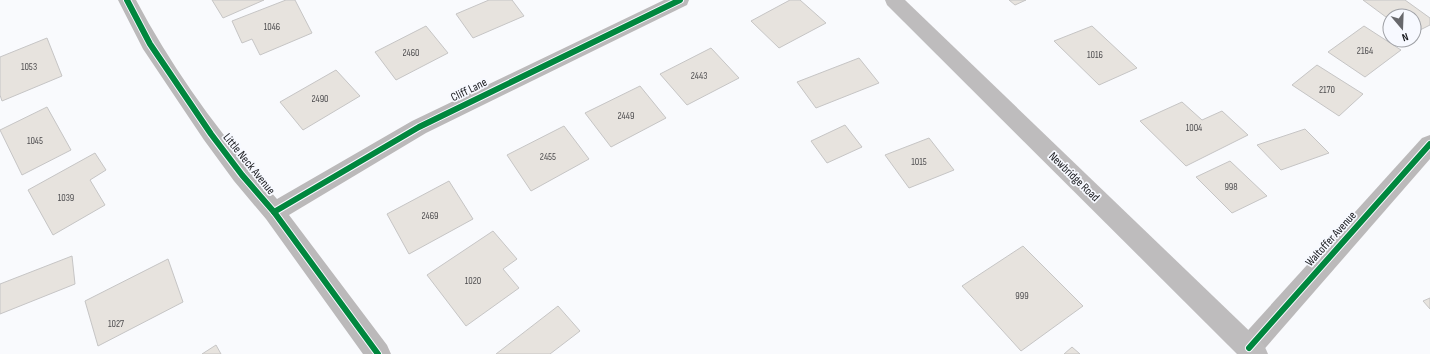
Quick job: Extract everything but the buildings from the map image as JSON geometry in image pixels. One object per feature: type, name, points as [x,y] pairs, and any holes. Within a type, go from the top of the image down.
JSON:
[{"type":"main road","name":"Newbridge Road","points":[[894,0],[1252,351]]},
{"type":"street","name":"Little Neck Avenue","points":[[127,0],[150,44],[210,134],[242,175],[274,212],[378,354]]},
{"type":"street","name":"Cliff Lane","points":[[274,212],[419,127],[680,0]]},
{"type":"street","name":"Waltoffer Avenue","points":[[1252,351],[1430,144]]},
{"type":"cycle path","points":[[127,0],[150,44],[211,134],[242,175],[274,212],[378,354]]},
{"type":"cycle path","points":[[274,212],[419,127],[680,0]]},
{"type":"cycle path","points":[[1249,348],[1430,144]]}]
